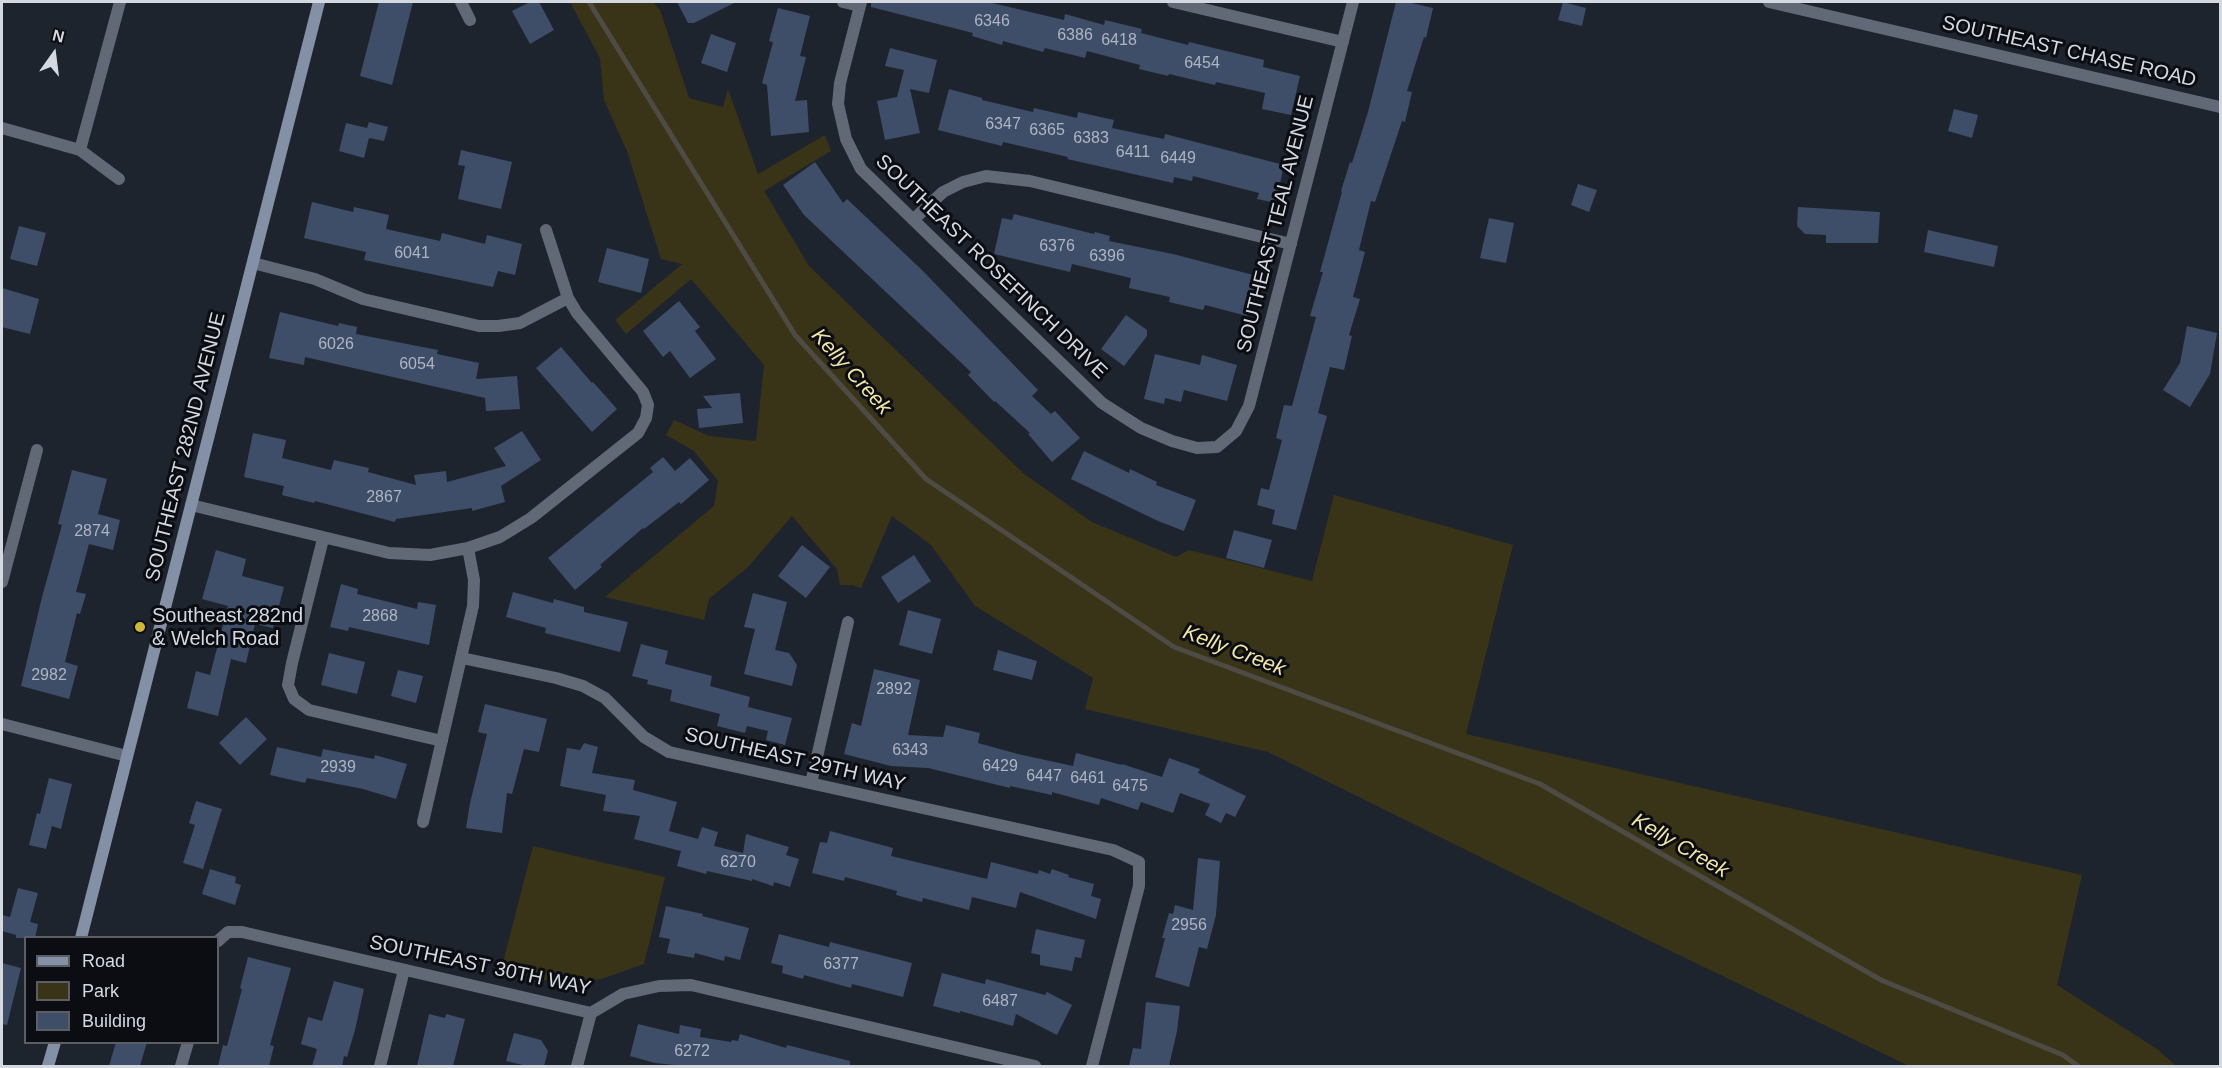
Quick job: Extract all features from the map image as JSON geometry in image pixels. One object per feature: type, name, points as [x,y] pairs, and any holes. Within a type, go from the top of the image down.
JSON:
[{"type":"main road","name":"SOUTHEAST 282ND AVENUE","points":[[82,936],[319,2]]},
{"type":"main road","points":[[48,1066],[54,1044]]},
{"type":"street","points":[[80,150],[120,2]]},
{"type":"street","points":[[461,2],[470,20]]},
{"type":"street","points":[[843,2],[860,4]]},
{"type":"street","points":[[1173,2],[1343,42]]},
{"type":"street","name":"SOUTHEAST TEAL AVENUE","points":[[1217,447],[1236,431],[1250,406],[1353,2]]},
{"type":"street","name":"SOUTHEAST CHASE ROAD","points":[[1769,2],[2220,107]]},
{"type":"street","name":"SOUTHEAST ROSEFINCH DRIVE","points":[[860,4],[840,83],[838,104],[846,139],[861,169],[1101,403],[1141,428],[1172,441],[1197,448],[1217,447]]},
{"type":"street","points":[[2,128],[80,150],[119,179]]},
{"type":"street","points":[[914,219],[943,192],[963,182],[986,176],[1030,181],[1291,244]]},
{"type":"street","points":[[191,505],[389,554],[430,555],[468,548],[500,537],[531,518],[638,433],[646,418],[648,405],[643,392],[577,313],[568,298],[546,230]]},
{"type":"street","points":[[253,263],[315,279],[363,299],[479,326],[520,323],[568,298]]},
{"type":"street","points":[[2,582],[3,567],[37,450]]},
{"type":"street","points":[[323,539],[288,685],[294,699],[309,710],[442,741]]},
{"type":"street","points":[[423,822],[473,606],[474,580],[468,548]]},
{"type":"street","points":[[811,783],[848,622]]},
{"type":"street","name":"SOUTHEAST 29TH WAY","points":[[462,658],[583,686],[605,698],[644,737],[669,752],[1113,850],[1139,862],[1139,885],[1092,1066]]},
{"type":"street","points":[[2,724],[127,756]]},
{"type":"street","name":"SOUTHEAST 30TH WAY","points":[[219,940],[228,932],[242,932],[591,1013],[623,994],[659,986],[691,985],[1035,1066]]},
{"type":"street","points":[[380,1066],[404,970]]},
{"type":"street","points":[[577,1066],[591,1013]]},
{"type":"street","points":[[182,1066],[188,1044]]},
{"type":"green space","points":[[570,2],[653,2],[660,10],[689,98],[723,107],[728,89],[758,174],[825,135],[831,151],[764,191],[809,266],[1023,473],[1092,522],[1176,557],[1189,550],[1312,581],[1334,495],[1513,545],[1466,734],[2082,875],[2057,985],[2157,1049],[2176,1066],[1909,1066],[1268,752],[1085,709],[1093,678],[975,606],[931,545],[892,516],[861,588],[840,585],[837,569],[792,516],[748,567],[709,599],[704,620],[605,597],[714,506],[718,481],[694,451],[666,435],[674,420],[709,436],[756,441],[764,365],[691,279],[626,334],[615,320],[682,264],[661,259],[627,151],[604,100],[600,58]]},
{"type":"green space","points":[[533,846],[665,877],[644,964],[601,979],[573,984],[501,970]]},
{"type":"building","points":[[379,2],[413,2],[392,85],[360,76]]},
{"type":"building","points":[[530,2],[539,2],[554,30],[530,44],[512,11]]},
{"type":"building","points":[[677,2],[736,2],[694,23],[688,23]]},
{"type":"building","points":[[871,2],[988,2],[1064,20],[1065,14],[1104,25],[1105,20],[1142,29],[1141,33],[1188,45],[1189,42],[1264,60],[1263,67],[1300,76],[1291,115],[1262,109],[1265,93],[1216,82],[1215,85],[1169,74],[1168,76],[1139,69],[1140,65],[1087,51],[1085,58],[1045,48],[1043,52],[1003,41],[1002,45],[972,36],[973,33],[871,7]]},
{"type":"building","points":[[1396,2],[1433,8],[1426,38],[1424,37],[1407,91],[1412,92],[1405,122],[1402,121],[1375,202],[1371,201],[1359,250],[1365,252],[1353,297],[1360,299],[1349,335],[1352,336],[1344,370],[1330,367],[1318,413],[1327,416],[1296,530],[1272,524],[1275,510],[1257,505],[1261,488],[1269,490],[1282,440],[1276,438],[1284,405],[1292,406],[1316,317],[1310,316],[1323,272],[1320,272],[1341,191],[1368,112]]},
{"type":"building","points":[[1563,2],[1586,8],[1582,26],[1558,20]]},
{"type":"building","points":[[778,8],[810,16],[800,56],[806,57],[795,101],[807,100],[809,132],[771,136],[767,85],[762,83],[773,42],[769,41]]},
{"type":"building","points":[[711,34],[736,43],[727,72],[701,63]]},
{"type":"building","points":[[890,48],[937,60],[929,93],[910,89],[920,133],[885,140],[877,101],[897,97],[904,70],[885,66]]},
{"type":"building","points":[[949,89],[982,98],[982,100],[1033,112],[1034,108],[1077,118],[1078,112],[1114,120],[1112,128],[1164,139],[1165,134],[1284,165],[1276,203],[1257,199],[1259,193],[1193,176],[1192,181],[1174,177],[1173,183],[1003,142],[1002,146],[938,130]]},
{"type":"building","points":[[1954,109],[1978,115],[1972,138],[1948,131]]},
{"type":"building","points":[[369,122],[388,127],[384,141],[369,138],[364,158],[339,151],[346,123],[367,128]]},
{"type":"building","points":[[461,150],[512,162],[501,209],[458,199],[465,166],[458,165]]},
{"type":"building","points":[[815,162],[843,203],[847,199],[922,270],[1038,390],[1032,396],[1051,414],[1055,411],[1080,438],[1052,462],[1028,434],[1030,433],[994,402],[968,375],[971,372],[804,215],[783,185]]},
{"type":"building","points":[[1578,184],[1597,190],[1589,212],[1571,205]]},
{"type":"building","points":[[312,202],[353,212],[354,207],[389,215],[386,229],[440,241],[442,233],[485,244],[487,235],[522,244],[515,275],[498,271],[493,287],[364,260],[366,252],[304,238]]},
{"type":"building","points":[[1798,207],[1880,212],[1878,243],[1826,243],[1826,235],[1805,234],[1797,226]]},
{"type":"building","points":[[1014,214],[1110,236],[1109,241],[1173,254],[1257,276],[1247,316],[1205,305],[1203,310],[1169,302],[1170,297],[1129,288],[1131,278],[1072,264],[1070,272],[994,254],[1002,218],[1012,220]]},
{"type":"building","points":[[1489,218],[1514,223],[1506,263],[1480,258]]},
{"type":"building","points":[[19,226],[46,233],[37,266],[10,259]]},
{"type":"building","points":[[1928,230],[1998,246],[1994,267],[1924,252]]},
{"type":"building","points":[[607,248],[649,259],[641,293],[598,282]]},
{"type":"building","points":[[2,288],[39,299],[30,334],[2,327]]},
{"type":"building","points":[[679,301],[700,327],[695,331],[716,359],[690,378],[670,351],[663,357],[643,331]]},
{"type":"building","points":[[280,312],[338,326],[339,323],[357,327],[356,334],[438,350],[437,354],[479,363],[476,379],[517,376],[520,409],[486,411],[485,398],[305,357],[304,365],[269,358]]},
{"type":"building","points":[[1126,315],[1147,330],[1147,336],[1124,366],[1101,349]]},
{"type":"building","points":[[2187,326],[2217,333],[2210,374],[2190,407],[2163,390],[2180,363]]},
{"type":"building","points":[[561,347],[617,409],[592,432],[536,368]]},
{"type":"building","points":[[1155,354],[1200,365],[1202,355],[1237,365],[1227,401],[1184,390],[1181,402],[1165,398],[1164,404],[1144,399]]},
{"type":"building","points":[[740,393],[743,423],[699,428],[697,409],[712,408],[703,396]]},
{"type":"building","points":[[522,431],[541,460],[501,486],[505,502],[472,511],[472,508],[396,519],[395,522],[315,501],[314,503],[282,495],[284,486],[244,477],[253,433],[286,440],[282,458],[331,470],[334,460],[369,468],[368,472],[416,485],[414,475],[446,471],[447,482],[506,466],[494,448]]},
{"type":"building","points":[[1084,451],[1129,473],[1130,469],[1157,482],[1156,485],[1196,500],[1184,531],[1071,479]]},
{"type":"building","points":[[663,457],[675,471],[690,458],[709,480],[681,504],[679,502],[643,528],[575,590],[548,558],[653,472],[650,468]]},
{"type":"building","points":[[72,470],[107,479],[98,514],[120,520],[113,550],[89,544],[76,592],[86,594],[80,614],[77,613],[65,662],[78,666],[69,699],[21,686],[62,525],[58,524]]},
{"type":"building","points":[[1234,530],[1272,540],[1264,568],[1226,558]]},
{"type":"building","points":[[802,545],[830,567],[806,598],[778,576]]},
{"type":"building","points":[[216,550],[246,559],[242,576],[284,587],[273,628],[255,624],[246,663],[231,659],[218,716],[187,708],[196,671],[210,675],[228,606],[202,599]]},
{"type":"building","points":[[914,555],[931,581],[898,603],[881,577]]},
{"type":"building","points":[[341,584],[358,589],[357,594],[417,609],[418,602],[436,605],[429,645],[349,627],[348,631],[330,627]]},
{"type":"building","points":[[513,592],[553,603],[554,599],[584,607],[584,612],[628,622],[620,652],[545,633],[546,628],[506,617]]},
{"type":"building","points":[[753,593],[787,602],[775,650],[789,653],[797,665],[792,686],[744,674],[755,629],[744,627]]},
{"type":"building","points":[[908,610],[941,619],[932,654],[899,645]]},
{"type":"building","points":[[641,644],[668,651],[665,664],[712,676],[710,686],[750,697],[748,707],[792,718],[785,745],[766,740],[768,731],[747,726],[745,733],[717,726],[720,714],[670,701],[672,690],[647,684],[648,680],[632,676]]},
{"type":"building","points":[[998,650],[1037,661],[1032,680],[993,670]]},
{"type":"building","points":[[329,653],[365,662],[357,694],[321,685]]},
{"type":"building","points":[[874,669],[920,680],[908,735],[943,737],[946,725],[980,733],[978,743],[1018,754],[1073,766],[1076,753],[1162,777],[1169,758],[1200,769],[1198,773],[1246,796],[1235,817],[1226,813],[1221,823],[1205,815],[1210,804],[1180,793],[1173,813],[1141,802],[1138,810],[1101,798],[1099,805],[1052,792],[1052,795],[1010,786],[1010,788],[928,768],[891,766],[844,754],[852,723],[861,726]]},
{"type":"building","points":[[398,670],[423,676],[416,703],[391,696]]},
{"type":"building","points":[[485,704],[547,719],[539,752],[524,749],[512,794],[507,793],[502,833],[466,828],[487,734],[478,732]]},
{"type":"building","points":[[246,717],[267,739],[240,765],[219,743]]},
{"type":"building","points":[[584,743],[598,747],[592,773],[635,780],[633,790],[677,802],[669,831],[698,839],[702,827],[718,832],[714,846],[743,853],[746,834],[789,847],[786,855],[799,859],[790,887],[774,882],[773,886],[752,879],[752,881],[707,871],[706,874],[677,866],[681,851],[634,839],[640,816],[603,811],[606,795],[560,786],[567,748],[580,750]]},
{"type":"building","points":[[277,747],[321,757],[323,749],[374,759],[375,755],[407,764],[396,799],[363,789],[307,778],[305,783],[270,775]]},
{"type":"building","points":[[49,778],[72,784],[61,829],[52,826],[46,849],[29,845]]},
{"type":"building","points":[[196,801],[222,809],[203,869],[183,863],[195,825],[189,823]]},
{"type":"building","points":[[830,831],[893,848],[891,856],[987,879],[991,862],[1038,874],[1039,870],[1050,874],[1052,869],[1069,875],[1068,877],[1094,884],[1091,896],[1101,899],[1096,919],[1020,892],[1016,908],[972,897],[969,910],[923,898],[922,902],[896,895],[897,891],[845,877],[844,881],[812,873],[820,842],[827,843]]},
{"type":"building","points":[[1198,858],[1220,861],[1216,915],[1207,949],[1199,947],[1189,987],[1155,977],[1169,913],[1173,914],[1175,905],[1193,910]]},
{"type":"building","points":[[210,869],[236,877],[235,883],[241,885],[235,905],[202,894]]},
{"type":"building","points":[[18,888],[38,893],[30,922],[38,924],[35,936],[16,938],[16,935],[2,931],[2,915],[10,917]]},
{"type":"building","points":[[666,906],[749,928],[740,960],[725,956],[724,961],[695,953],[694,958],[667,953],[670,939],[659,937]]},
{"type":"building","points":[[1036,929],[1085,940],[1081,958],[1075,957],[1072,971],[1040,965],[1040,955],[1031,953]]},
{"type":"building","points":[[779,934],[829,947],[830,942],[912,963],[903,997],[852,984],[851,988],[804,975],[803,979],[782,973],[783,966],[771,963]]},
{"type":"building","points":[[248,957],[291,968],[270,1045],[274,1046],[269,1066],[218,1066],[223,1045],[227,1046]]},
{"type":"building","points":[[2,963],[21,968],[7,1025],[2,1024]]},
{"type":"building","points":[[942,973],[985,984],[986,979],[1045,995],[1047,992],[1072,1005],[1057,1035],[1016,1014],[1013,1026],[960,1011],[960,1013],[933,1006]]},
{"type":"building","points":[[334,981],[364,989],[355,1030],[342,1066],[312,1066],[317,1049],[301,1044],[308,1017],[322,1021]]},
{"type":"building","points":[[1146,1002],[1180,1006],[1169,1066],[1129,1066],[1133,1048],[1141,1049]]},
{"type":"building","points":[[429,1014],[445,1018],[446,1014],[465,1019],[453,1066],[417,1066]]},
{"type":"building","points":[[638,1024],[679,1034],[680,1025],[701,1029],[700,1037],[731,1042],[732,1040],[738,1041],[740,1034],[786,1048],[787,1045],[850,1061],[850,1066],[684,1066],[655,1063],[630,1056]]},
{"type":"building","points":[[514,1033],[541,1040],[548,1051],[544,1066],[527,1066],[506,1061]]},
{"type":"building","points":[[115,1044],[146,1044],[140,1066],[109,1066]]},
{"type":"waterway","name":"Kelly Creek","points":[[589,2],[795,335],[926,479],[1174,647],[1540,784],[1881,980],[2063,1055],[2078,1066]]},
{"type":"place","name":"Southeast 282nd & Welch Road","points":[[140,627]]}]
